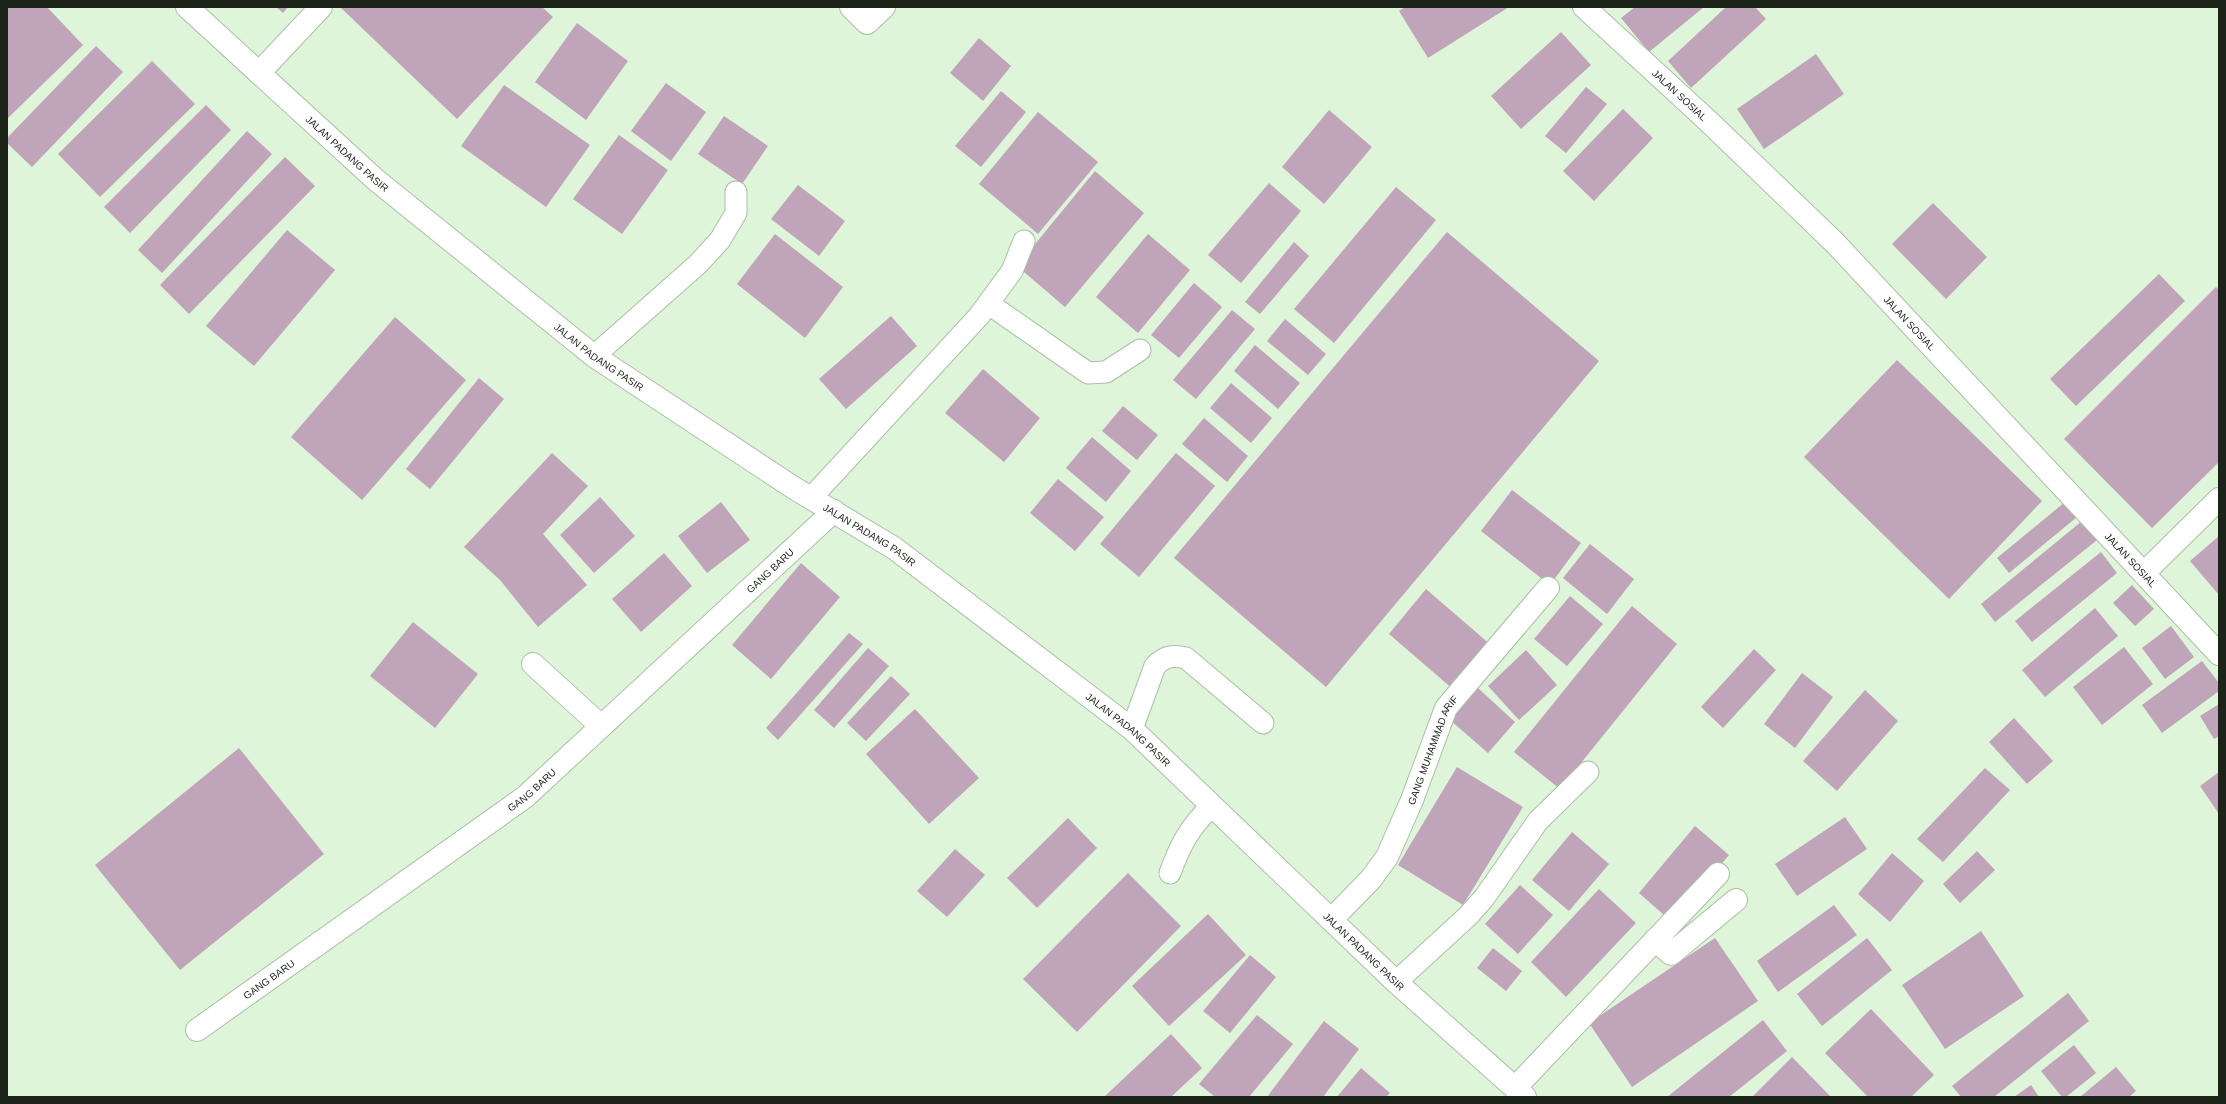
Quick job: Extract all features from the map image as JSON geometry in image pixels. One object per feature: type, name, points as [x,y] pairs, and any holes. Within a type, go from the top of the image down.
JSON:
[{"type":"main road","name":"JALAN PADANG PASIR","points":[[188,7],[376,180],[594,356],[811,498],[894,548],[1132,729],[1396,982],[1520,1092]]},
{"type":"main road","points":[[259,73],[321,7]]},
{"type":"main road","points":[[851,7],[867,23],[884,7]]},
{"type":"main road","name":"JALAN SOSIAL","points":[[1592,10],[1835,244],[2219,654]]},
{"type":"main road","points":[[2144,574],[2219,499]]},
{"type":"main road","name":"GANG BARU","points":[[197,1030],[524,797],[834,512]]},
{"type":"main road","name":"GANG MUHAMMAD ARIF","points":[[1331,920],[1371,879],[1387,857],[1412,800],[1446,708],[1548,588]]},
{"type":"main road","points":[[533,664],[601,726]]},
{"type":"main road","points":[[1520,1092],[1655,940],[1718,874]]},
{"type":"main road","points":[[1655,940],[1671,954],[1736,900]]},
{"type":"lane","points":[[594,356],[698,264],[720,240],[736,213],[736,192]]},
{"type":"lane","points":[[811,498],[989,304],[1012,271],[1024,240]]},
{"type":"lane","points":[[989,304],[1088,373],[1106,372],[1140,350]]},
{"type":"lane","points":[[1132,729],[1155,666],[1162,659],[1172,655],[1186,658],[1263,723]]},
{"type":"lane","points":[[1396,982],[1468,916],[1484,898],[1538,822],[1588,772]]},
{"type":"lane","points":[[1170,873],[1180,845],[1191,827],[1211,806]]},
{"type":"building","points":[[7,7],[47,7],[83,45],[7,119]]},
{"type":"building","points":[[276,7],[288,7],[283,13]]},
{"type":"building","points":[[340,7],[542,7],[553,17],[457,119]]},
{"type":"building","points":[[1405,7],[1509,7],[1428,58],[1399,11]]},
{"type":"building","points":[[1635,7],[1704,7],[1649,52],[1621,18]]},
{"type":"building","points":[[1726,7],[1755,7],[1766,19],[1691,88],[1668,61]]},
{"type":"building","points":[[577,23],[628,61],[586,120],[535,82]]},
{"type":"building","points":[[1561,32],[1591,65],[1521,129],[1491,96]]},
{"type":"building","points":[[979,38],[1011,66],[983,101],[950,73]]},
{"type":"building","points":[[96,46],[123,72],[32,167],[7,143],[7,138]]},
{"type":"building","points":[[1816,54],[1844,94],[1764,149],[1737,109]]},
{"type":"building","points":[[152,61],[195,104],[100,197],[58,154]]},
{"type":"building","points":[[666,83],[706,112],[671,161],[631,131]]},
{"type":"building","points":[[504,85],[590,145],[546,207],[461,146]]},
{"type":"building","points":[[1586,87],[1607,104],[1566,153],[1545,136]]},
{"type":"building","points":[[1001,91],[1026,112],[981,167],[955,146]]},
{"type":"building","points":[[206,105],[231,130],[130,233],[104,207]]},
{"type":"building","points":[[1623,109],[1653,138],[1594,201],[1563,171]]},
{"type":"building","points":[[1329,110],[1372,147],[1324,204],[1282,167]]},
{"type":"building","points":[[1038,112],[1098,162],[1038,234],[979,184]]},
{"type":"building","points":[[724,116],[768,146],[742,184],[698,154]]},
{"type":"building","points":[[247,131],[272,154],[162,273],[138,250]]},
{"type":"building","points":[[619,135],[668,170],[622,234],[573,199]]},
{"type":"building","points":[[285,157],[315,186],[189,314],[160,285]]},
{"type":"building","points":[[1095,171],[1144,213],[1065,307],[1017,266]]},
{"type":"building","points":[[1269,183],[1301,211],[1241,283],[1208,255]]},
{"type":"building","points":[[798,185],[845,221],[819,256],[771,219]]},
{"type":"building","points":[[1396,187],[1436,220],[1334,343],[1294,309]]},
{"type":"building","points":[[1933,203],[1987,257],[1946,299],[1892,244]]},
{"type":"building","points":[[287,230],[335,270],[254,366],[206,326]]},
{"type":"building","points":[[1447,232],[1599,361],[1326,687],[1174,558]]},
{"type":"building","points":[[775,234],[843,287],[805,338],[737,284]]},
{"type":"building","points":[[1148,234],[1190,270],[1138,333],[1096,297]]},
{"type":"building","points":[[1294,242],[1309,256],[1260,314],[1245,302]]},
{"type":"building","points":[[2159,274],[2185,301],[2076,406],[2050,379]]},
{"type":"building","points":[[1194,283],[1222,307],[1179,358],[1151,335]]},
{"type":"building","points":[[2216,287],[2219,290],[2219,462],[2152,528],[2064,439]]},
{"type":"building","points":[[1232,310],[1255,329],[1196,399],[1173,380]]},
{"type":"building","points":[[891,316],[917,346],[846,409],[819,379]]},
{"type":"building","points":[[395,317],[466,380],[362,500],[291,437]]},
{"type":"building","points":[[1285,319],[1326,354],[1308,375],[1267,341]]},
{"type":"building","points":[[1255,345],[1300,383],[1278,409],[1234,371]]},
{"type":"building","points":[[1897,360],[2042,501],[1949,599],[1804,457]]},
{"type":"building","points":[[983,369],[1040,418],[1004,462],[945,413]]},
{"type":"building","points":[[479,378],[504,399],[430,489],[406,469]]},
{"type":"building","points":[[1231,383],[1272,418],[1251,443],[1210,408]]},
{"type":"building","points":[[1123,406],[1158,435],[1137,460],[1102,431]]},
{"type":"building","points":[[1204,418],[1248,456],[1227,482],[1182,444]]},
{"type":"building","points":[[1092,437],[1131,471],[1106,502],[1066,468]]},
{"type":"building","points":[[552,453],[588,486],[543,534],[587,585],[538,627],[500,580],[464,547]]},
{"type":"building","points":[[1176,453],[1215,486],[1139,577],[1100,544]]},
{"type":"building","points":[[1058,479],[1104,517],[1075,551],[1030,513]]},
{"type":"building","points":[[1512,490],[1581,543],[1550,585],[1481,531]]},
{"type":"building","points":[[600,497],[635,536],[594,573],[560,535]]},
{"type":"building","points":[[721,502],[750,540],[707,573],[678,536]]},
{"type":"building","points":[[2065,502],[2077,517],[2009,573],[1997,558]]},
{"type":"building","points":[[2082,521],[2097,540],[1995,622],[1981,604]]},
{"type":"building","points":[[2219,536],[2219,595],[2190,561]]},
{"type":"building","points":[[1590,544],[1634,579],[1607,614],[1563,578]]},
{"type":"building","points":[[2101,552],[2117,573],[2032,642],[2015,621]]},
{"type":"building","points":[[664,553],[692,586],[641,632],[612,599]]},
{"type":"building","points":[[801,563],[840,597],[771,679],[732,645]]},
{"type":"building","points":[[2132,585],[2154,609],[2135,626],[2113,603]]},
{"type":"building","points":[[1426,589],[1492,646],[1454,690],[1389,634]]},
{"type":"building","points":[[1570,596],[1603,624],[1567,666],[1534,639]]},
{"type":"building","points":[[1632,606],[1677,644],[1560,789],[1514,752]]},
{"type":"building","points":[[2095,608],[2118,636],[2045,697],[2022,670]]},
{"type":"building","points":[[413,622],[478,674],[435,728],[370,676]]},
{"type":"building","points":[[2171,626],[2194,657],[2165,679],[2142,648]]},
{"type":"building","points":[[849,633],[863,644],[778,740],[766,728]]},
{"type":"building","points":[[2124,647],[2153,684],[2102,725],[2073,687]]},
{"type":"building","points":[[868,648],[889,666],[834,728],[814,710]]},
{"type":"building","points":[[1754,649],[1776,670],[1723,728],[1701,707]]},
{"type":"building","points":[[1526,650],[1557,685],[1519,720],[1488,686]]},
{"type":"building","points":[[2202,661],[2219,683],[2219,691],[2162,733],[2142,705]]},
{"type":"building","points":[[1802,673],[1833,697],[1795,748],[1764,724]]},
{"type":"building","points":[[891,676],[910,694],[866,741],[847,723]]},
{"type":"building","points":[[1478,688],[1515,722],[1488,753],[1450,720]]},
{"type":"building","points":[[1865,690],[1898,721],[1837,791],[1803,761]]},
{"type":"building","points":[[2219,704],[2219,736],[2214,739],[2200,716]]},
{"type":"building","points":[[915,709],[979,778],[929,824],[866,754]]},
{"type":"building","points":[[2014,718],[2053,761],[2027,784],[1989,742]]},
{"type":"building","points":[[239,748],[324,854],[180,970],[95,865]]},
{"type":"building","points":[[1457,767],[1523,807],[1463,905],[1398,865]]},
{"type":"building","points":[[1985,768],[2010,790],[1943,862],[1917,839]]},
{"type":"building","points":[[2219,772],[2219,814],[2200,786]]},
{"type":"building","points":[[1845,817],[1867,849],[1797,896],[1775,864]]},
{"type":"building","points":[[1068,818],[1097,848],[1037,908],[1007,878]]},
{"type":"building","points":[[1695,826],[1729,855],[1672,922],[1639,893]]},
{"type":"building","points":[[1572,832],[1609,864],[1569,911],[1532,880]]},
{"type":"building","points":[[955,849],[985,875],[947,917],[917,891]]},
{"type":"building","points":[[1977,851],[1995,870],[1960,903],[1943,884]]},
{"type":"building","points":[[1892,853],[1924,881],[1890,922],[1858,894]]},
{"type":"building","points":[[1128,873],[1181,926],[1077,1032],[1023,979]]},
{"type":"building","points":[[1520,885],[1553,915],[1518,954],[1485,924]]},
{"type":"building","points":[[1599,889],[1636,923],[1566,997],[1531,962]]},
{"type":"building","points":[[1834,905],[1857,935],[1778,992],[1757,961]]},
{"type":"building","points":[[1208,914],[1246,955],[1169,1026],[1132,986]]},
{"type":"building","points":[[1981,931],[2024,996],[1945,1049],[1902,985]]},
{"type":"building","points":[[1715,938],[1758,1001],[1632,1087],[1589,1023]]},
{"type":"building","points":[[1867,938],[1892,970],[1822,1026],[1797,994]]},
{"type":"building","points":[[1493,948],[1522,971],[1506,991],[1477,968]]},
{"type":"building","points":[[1250,955],[1276,977],[1230,1033],[1203,1011]]},
{"type":"building","points":[[2068,993],[2089,1021],[1994,1097],[1961,1097],[1952,1086]]},
{"type":"building","points":[[1871,1009],[1934,1075],[1911,1097],[1868,1097],[1825,1053]]},
{"type":"building","points":[[1257,1015],[1293,1044],[1249,1097],[1215,1097],[1199,1084]]},
{"type":"building","points":[[1763,1020],[1787,1051],[1729,1097],[1667,1097]]},
{"type":"building","points":[[1324,1021],[1359,1049],[1323,1097],[1267,1097]]},
{"type":"building","points":[[1171,1034],[1202,1068],[1171,1097],[1104,1097]]},
{"type":"building","points":[[2074,1045],[2096,1073],[2066,1097],[2062,1097],[2041,1071]]},
{"type":"building","points":[[1792,1057],[1831,1097],[1752,1097]]},
{"type":"building","points":[[2116,1067],[2136,1091],[2129,1097],[2080,1097]]},
{"type":"building","points":[[1361,1068],[1390,1093],[1386,1097],[1337,1097]]},
{"type":"building","points":[[2031,1085],[2039,1097],[2014,1097]]}]
